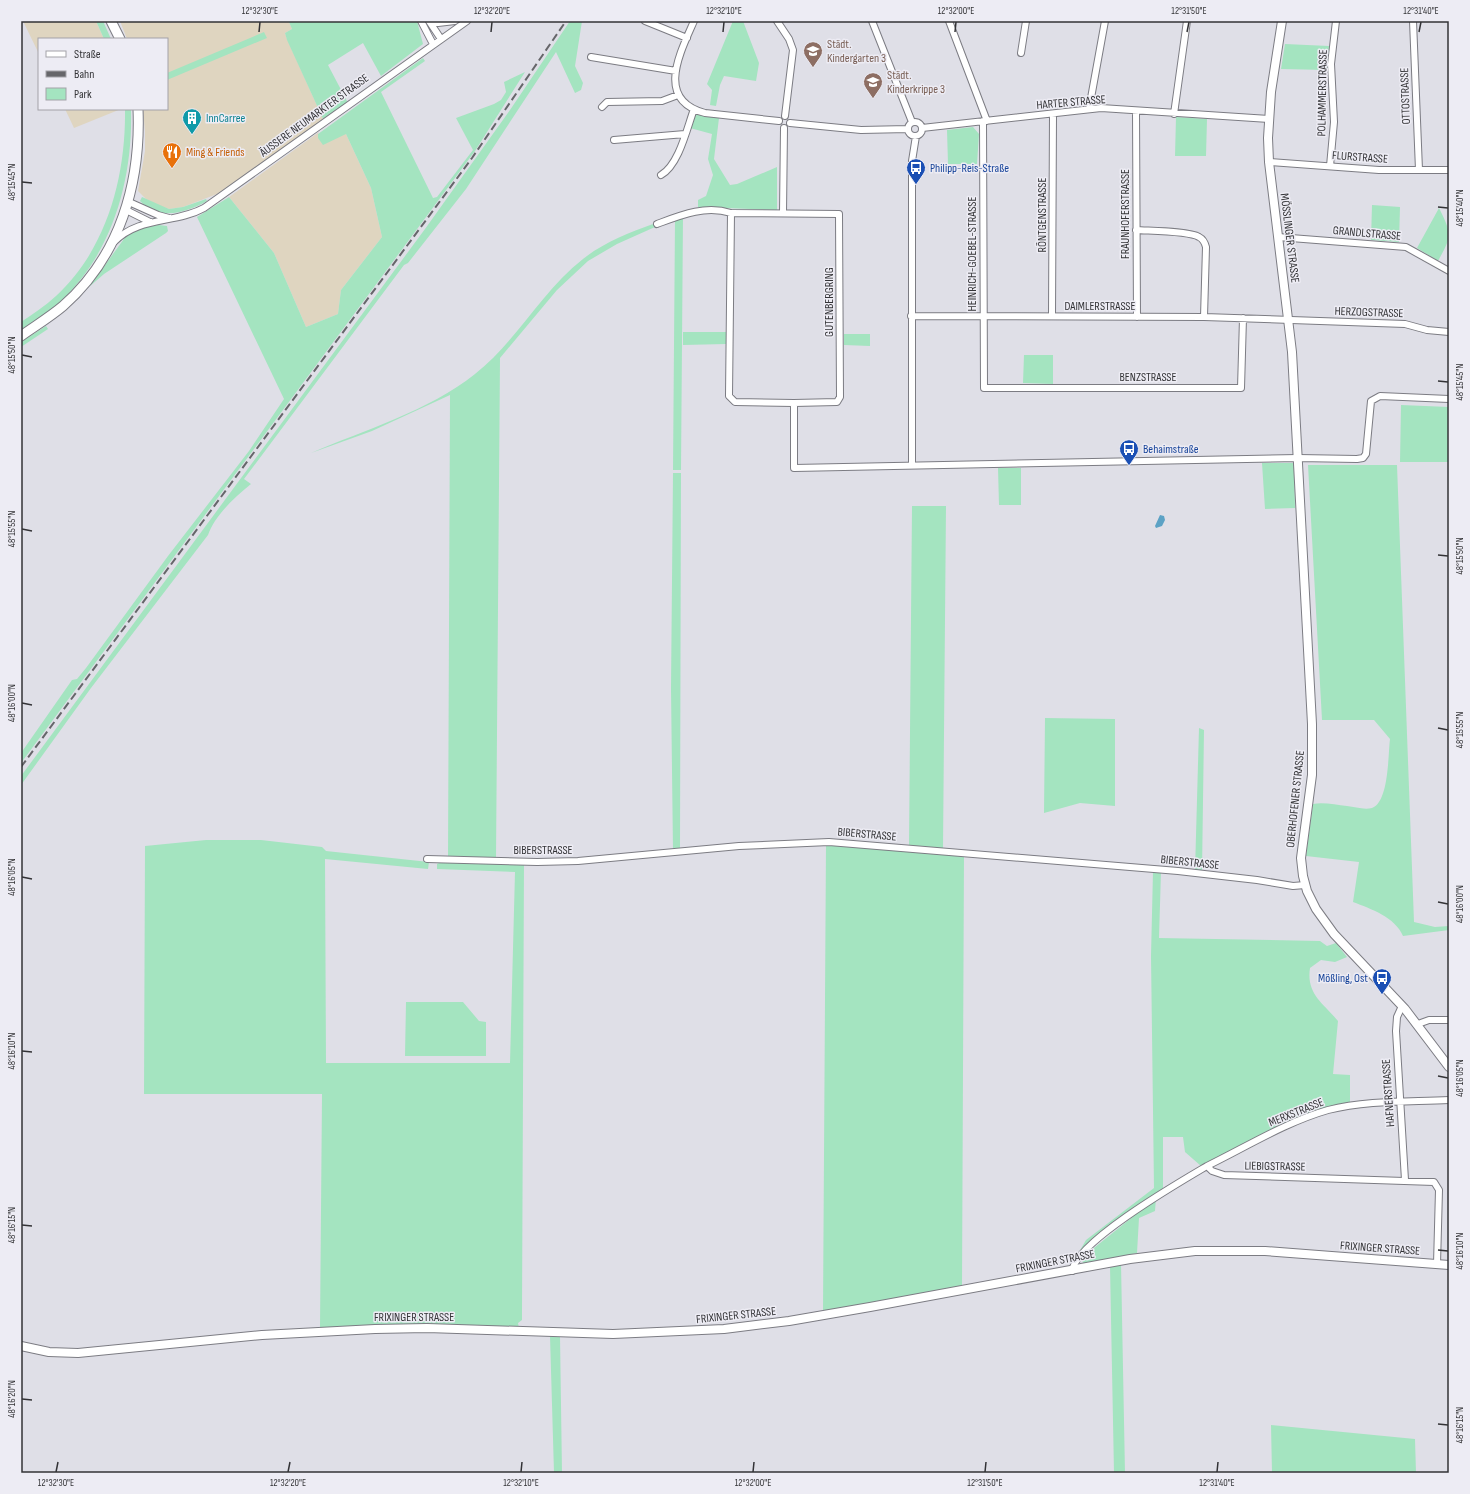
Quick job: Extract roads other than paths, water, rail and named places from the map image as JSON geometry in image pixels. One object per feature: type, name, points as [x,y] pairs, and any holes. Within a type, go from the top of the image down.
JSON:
[{"type":"main road","points":[[112,21],[120,38]]},
{"type":"main road","points":[[128,206],[138,152],[138,110]]},
{"type":"main road","name":"ÄUSSERE NEUMARKTER STRASSE","points":[[21,336],[51,315],[76,293],[92,274],[112,244],[128,206]]},
{"type":"street","points":[[421,21],[433,44]]},
{"type":"street","points":[[430,21],[438,23],[455,21]]},
{"type":"street","points":[[430,21],[441,39]]},
{"type":"street","name":"ÄUSSERE NEUMARKTER STRASSE","points":[[112,244],[129,229],[152,222],[190,215],[204,208],[467,21]]},
{"type":"street","points":[[644,21],[687,38]]},
{"type":"street","points":[[694,21],[676,70],[675,80],[678,95],[694,109],[705,113],[779,121]]},
{"type":"street","points":[[777,21],[790,39],[793,50],[785,116],[779,121]]},
{"type":"street","points":[[872,21],[912,122]]},
{"type":"street","points":[[950,21],[985,121]]},
{"type":"street","points":[[1021,53],[1026,21]]},
{"type":"street","points":[[1089,109],[1105,21]]},
{"type":"street","points":[[1174,114],[1187,21]]},
{"type":"street","name":"MÖSSLINGER STRASSE","points":[[1282,21],[1269,119],[1269,162],[1288,321],[1298,458]]},
{"type":"street","name":"POLHAMMERSTRASSE","points":[[1330,166],[1334,122],[1331,64],[1336,21]]},
{"type":"street","name":"OTTOSTRASSE","points":[[1413,21],[1419,170]]},
{"type":"street","points":[[591,56],[676,70]]},
{"type":"street","points":[[602,107],[607,102],[662,101],[678,95]]},
{"type":"street","points":[[662,175],[671,167],[694,109]]},
{"type":"street","name":"HARTER STRASSE","points":[[922,128],[1089,109],[1269,119]]},
{"type":"street","name":"FRAUNHOFERSTRASSE","points":[[1136,111],[1137,317]]},
{"type":"street","name":"RÖNTGENSTRASSE","points":[[1052,316],[1053,114]]},
{"type":"street","points":[[785,116],[789,118],[790,123]]},
{"type":"street","points":[[779,121],[780,126],[784,128]]},
{"type":"street","name":"HEINRICH-GOEBEL-STRASSE","points":[[984,388],[983,317],[985,121]]},
{"type":"street","points":[[908,129],[910,134],[916,136],[921,134],[922,128],[918,122],[912,122]]},
{"type":"street","points":[[908,129],[912,122]]},
{"type":"street","points":[[784,128],[790,123]]},
{"type":"street","points":[[790,123],[861,130],[908,129]]},
{"type":"street","points":[[783,213],[784,128]]},
{"type":"street","points":[[614,140],[685,134]]},
{"type":"street","points":[[912,465],[912,161],[916,136]]},
{"type":"street","name":"FLURSTRASSE","points":[[1269,162],[1357,169],[1449,170]]},
{"type":"street","points":[[128,206],[142,219],[152,222]]},
{"type":"street","name":"ÄUSSERE NEUMARKTER STRASSE","points":[[128,206],[171,218]]},
{"type":"street","name":"GUTENBERGRING","points":[[657,224],[688,212],[704,211],[731,214],[840,214],[840,397],[837,402],[735,402],[729,396],[731,214]]},
{"type":"street","points":[[1136,230],[1190,235],[1199,237],[1204,241],[1206,247],[1204,317]]},
{"type":"street","name":"GRANDLSTRASSE","points":[[1278,237],[1406,247],[1449,271]]},
{"type":"street","name":"DAIMLERSTRASSE","points":[[911,316],[1204,317],[1288,321]]},
{"type":"street","name":"BENZSTRASSE","points":[[984,388],[1241,388],[1243,318]]},
{"type":"street","name":"HERZOGSTRASSE","points":[[1288,321],[1405,324],[1427,330],[1449,332]]},
{"type":"street","points":[[794,403],[794,468],[1298,458],[1357,459],[1363,458],[1366,454],[1371,401],[1374,398],[1380,396],[1449,399]]},
{"type":"street","name":"OBERHOFENER STRASSE","points":[[1298,458],[1313,740],[1312,775],[1301,858],[1305,885],[1316,909],[1334,934],[1418,1024],[1449,1067]]},
{"type":"street","name":"BIBERSTRASSE","points":[[427,859],[537,862],[578,861],[739,846],[829,842],[1178,871],[1257,880],[1293,886],[1305,885]]},
{"type":"street","name":"HAFNERSTRASSE","points":[[1402,1006],[1397,1017],[1396,1026],[1405,1180]]},
{"type":"street","points":[[1418,1024],[1429,1020],[1449,1020]]},
{"type":"street","name":"MERXSTRASSE","points":[[1207,1166],[1286,1126],[1309,1117],[1346,1107],[1400,1102],[1449,1100]]},
{"type":"street","points":[[1072,1271],[1073,1266],[1080,1255],[1130,1214],[1157,1195],[1207,1166]]},
{"type":"street","name":"LIEBIGSTRASSE","points":[[1207,1166],[1212,1171],[1224,1175],[1434,1182],[1438,1186],[1437,1264]]},
{"type":"street","name":"FRIXINGER STRASSE","points":[[21,1346],[49,1352],[78,1353],[262,1335],[375,1329],[427,1328],[613,1334],[724,1329],[789,1321],[1072,1271],[1130,1258],[1177,1252],[1265,1251],[1449,1265]]},
{"type":"water","points":[[1160,515],[1164,516],[1165,520],[1162,526],[1156,528],[1155,526]]},
{"type":"railway","points":[[21,767],[472,158],[566,21]]},
{"type":"place","name":"Städt. Kindergarten 3","points":[[813,68]]},
{"type":"place","name":"Städt. Kinderkrippe 3","points":[[873,99]]},
{"type":"place","name":"InnCarree","points":[[192,135]]},
{"type":"place","name":"Ming & Friends","points":[[172,169]]},
{"type":"place","name":"Philipp-Reis-Straße","points":[[916,185]]},
{"type":"place","name":"Behaimstraße","points":[[1129,466]]},
{"type":"place","name":"Mößling, Ost","points":[[1382,995]]}]
